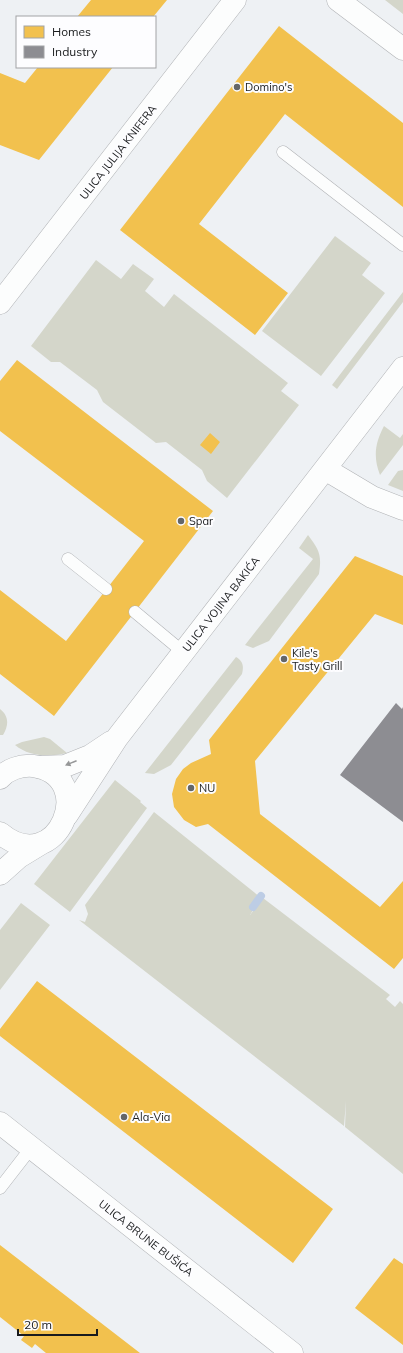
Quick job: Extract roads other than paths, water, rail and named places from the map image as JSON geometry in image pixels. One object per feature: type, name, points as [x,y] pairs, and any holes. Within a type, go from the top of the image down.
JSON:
[{"type":"street","name":"ULICA JULIJA KNIFERA","points":[[0,303],[235,0]]},
{"type":"street","points":[[338,0],[403,49]]},
{"type":"street","name":"ULICA VOJINA BAKIĆA","points":[[0,874],[19,857],[58,831],[117,738],[403,368]]},
{"type":"street","points":[[325,469],[372,497],[403,509]]},
{"type":"street","name":"ULICA VOJINA BAKIĆA","points":[[33,766],[65,766],[90,756],[117,738]]},
{"type":"street","points":[[0,760],[8,764],[33,766],[50,772],[59,780],[65,791],[68,802],[67,815]]},
{"type":"street","points":[[0,778],[14,768],[33,766]]},
{"type":"street","points":[[0,833],[8,840],[19,844],[31,845],[43,842]]},
{"type":"street","name":"ULICA BRUNE BUŠIĆA","points":[[0,1123],[282,1350]]},
{"type":"lane","points":[[283,152],[403,245]]},
{"type":"lane","points":[[68,559],[106,589]]},
{"type":"lane","points":[[135,612],[184,652]]},
{"type":"lane","points":[[0,1188],[31,1148]]},
{"type":"waterway","points":[[253,907],[261,896]]},
{"type":"place","name":"Domino's","points":[[237,87]]},
{"type":"place","name":"Spar","points":[[181,521]]},
{"type":"place","name":"Kile's Tasty Grill","points":[[284,659]]},
{"type":"place","name":"NU","points":[[191,788]]},
{"type":"place","name":"Ala-Via","points":[[124,1117]]}]
